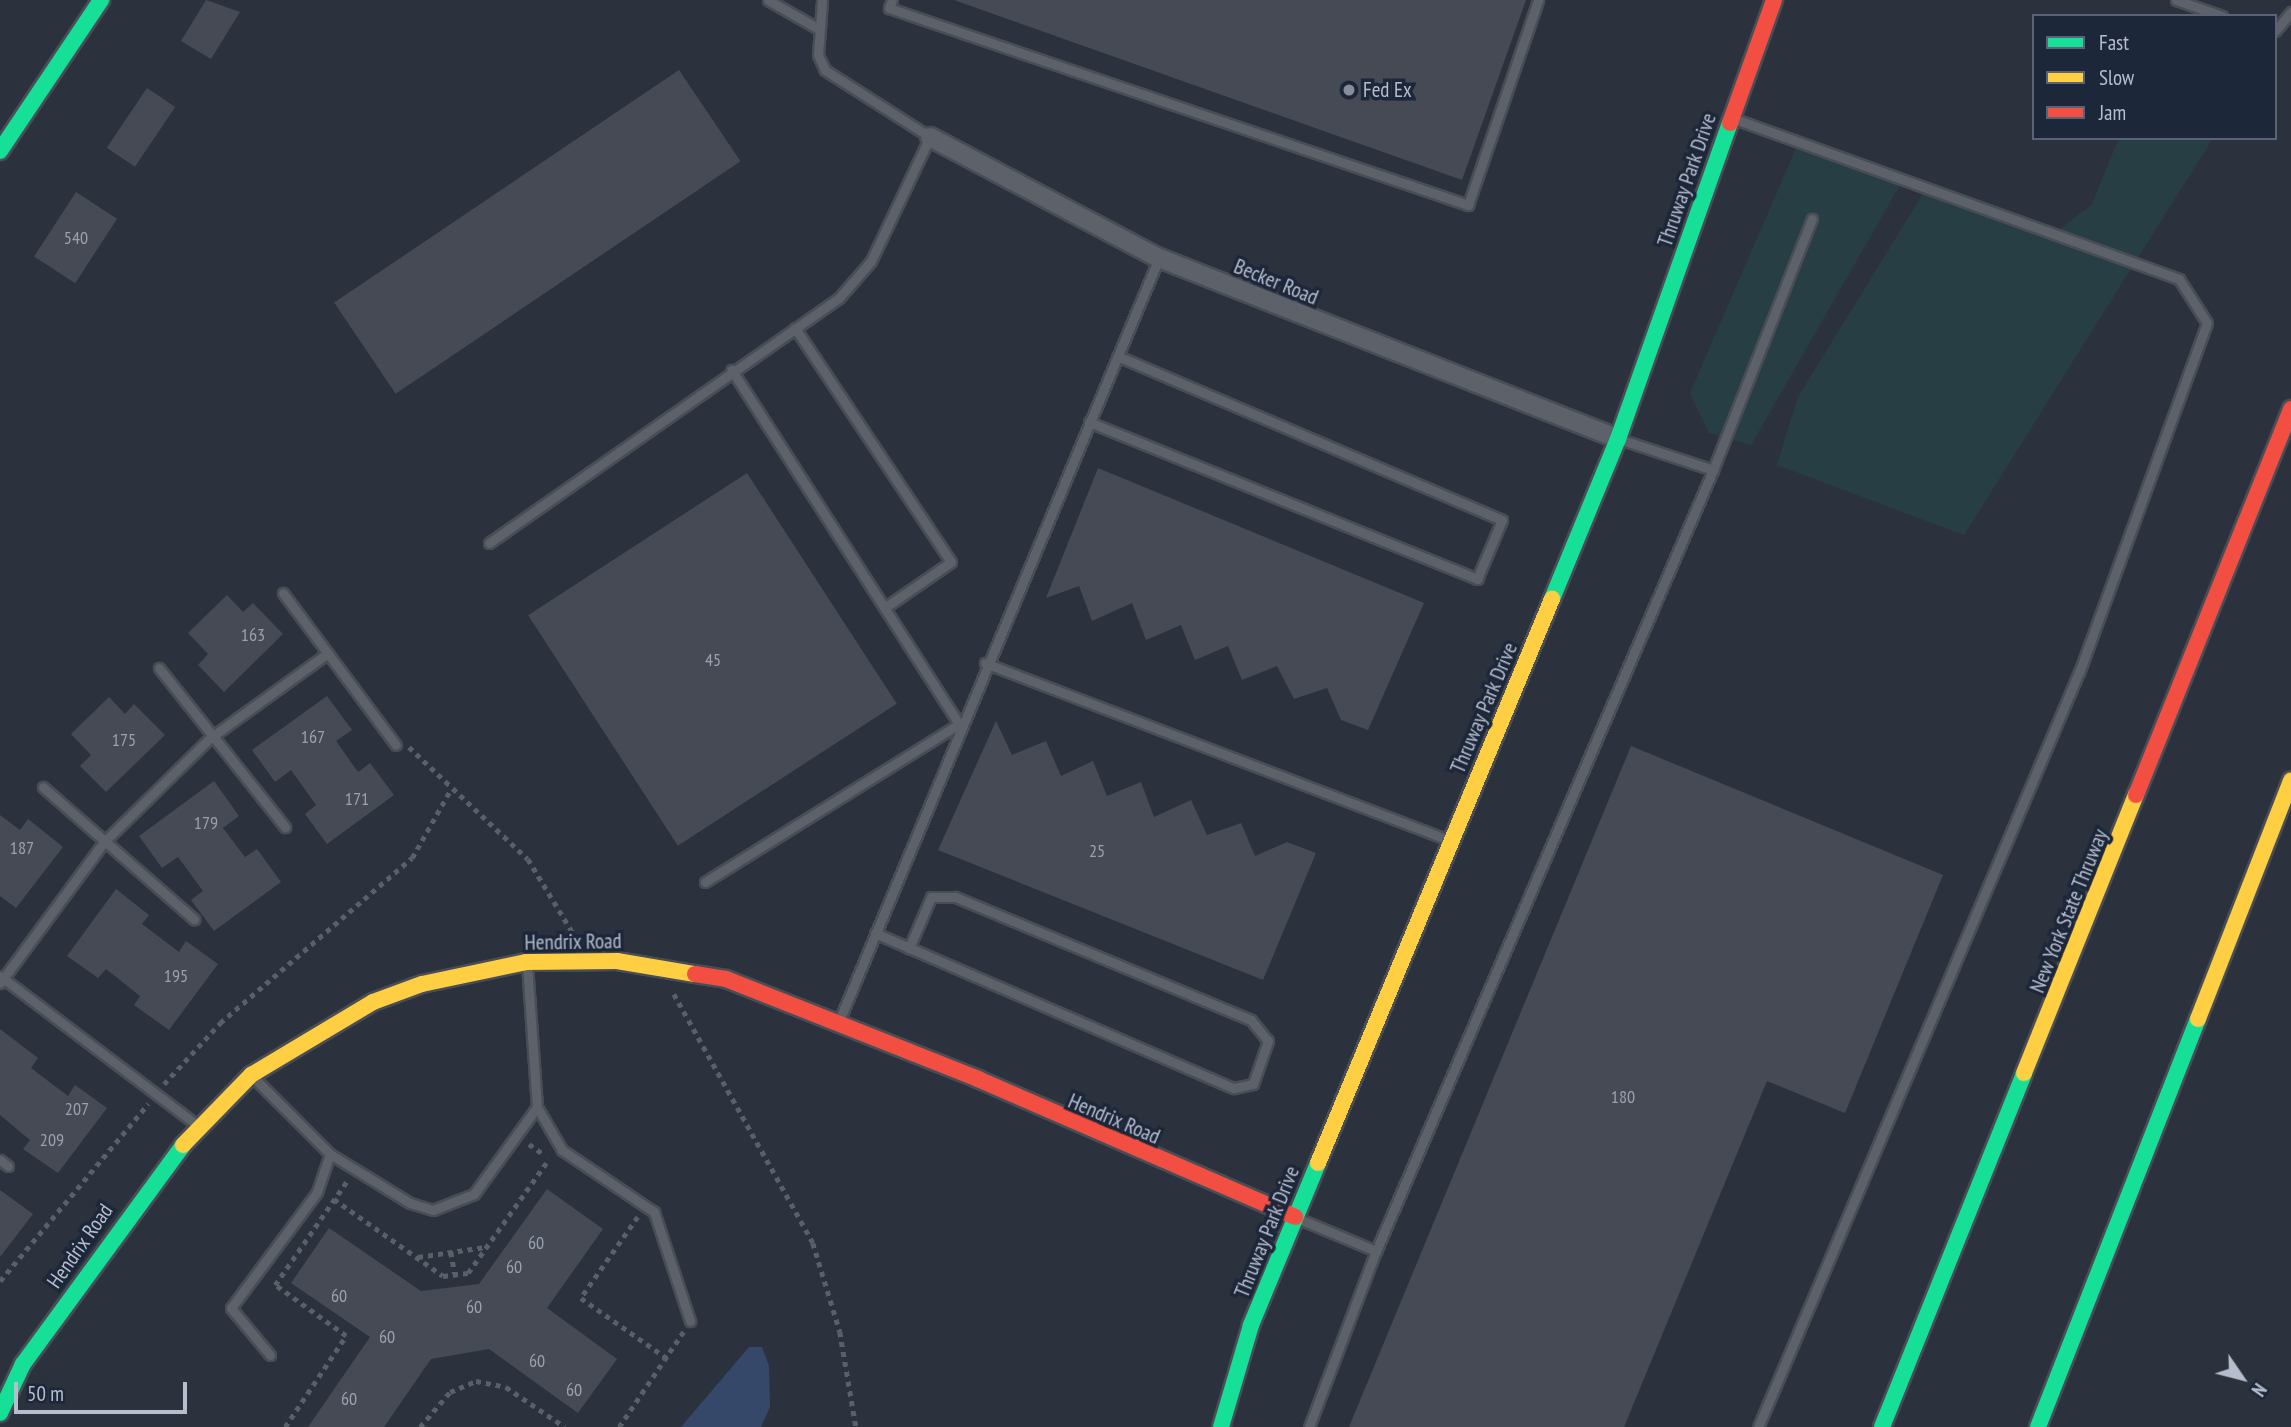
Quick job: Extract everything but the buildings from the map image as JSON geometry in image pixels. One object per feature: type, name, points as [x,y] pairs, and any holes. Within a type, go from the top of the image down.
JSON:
[{"type":"main road","points":[[0,151],[101,0]]},
{"type":"main road","name":"Thruway Park Drive","points":[[1222,1427],[1251,1325],[1618,439],[1774,0]]},
{"type":"main road","name":"New York State Thruway","points":[[1882,1427],[2291,409]]},
{"type":"main road","points":[[2038,1427],[2291,780]]},
{"type":"main road","name":"Hendrix Road","points":[[0,1413],[23,1364],[162,1166],[251,1074],[373,1002],[422,984],[526,962],[578,959],[668,966],[726,979],[839,1021],[1295,1217]]},
{"type":"street","name":"Becker Road","points":[[930,137],[1159,258],[1618,439]]},
{"type":"lane","points":[[768,0],[817,28]]},
{"type":"lane","points":[[489,543],[839,298],[871,261],[930,137],[825,70],[817,28],[822,0]]},
{"type":"lane","points":[[892,0],[889,8],[1468,205],[1538,0]]},
{"type":"lane","points":[[2176,0],[2216,14]]},
{"type":"lane","points":[[2277,29],[2291,12]]},
{"type":"lane","points":[[1731,117],[2179,279],[2207,323],[2079,672],[1758,1427]]},
{"type":"lane","points":[[1309,1427],[1376,1251],[1713,470],[1812,219]]},
{"type":"lane","points":[[839,1021],[959,724],[1159,258]]},
{"type":"lane","points":[[795,328],[951,562],[887,606]]},
{"type":"lane","points":[[1089,422],[1477,579],[1502,520],[1117,356]]},
{"type":"lane","points":[[733,370],[887,606],[959,724]]},
{"type":"lane","points":[[1618,439],[1713,470]]},
{"type":"lane","points":[[283,593],[396,745]]},
{"type":"lane","points":[[198,1126],[1,979],[104,842],[210,738],[328,653]]},
{"type":"lane","points":[[985,663],[1451,841]]},
{"type":"lane","points":[[159,668],[210,738],[285,827]]},
{"type":"lane","points":[[705,882],[959,724]]},
{"type":"lane","points":[[43,786],[194,919]]},
{"type":"lane","points":[[875,933],[909,948],[1234,1088],[1253,1084],[1268,1041],[1251,1020],[955,897],[931,897],[909,948]]},
{"type":"lane","points":[[526,962],[537,1107],[562,1150],[654,1212],[690,1321]]},
{"type":"lane","points":[[251,1074],[330,1154],[410,1203],[433,1210],[474,1194],[537,1107]]},
{"type":"lane","points":[[270,1354],[231,1308],[317,1192],[330,1154]]},
{"type":"lane","points":[[1295,1217],[1376,1251]]},
{"type":"path","points":[[396,745],[400,751],[409,746],[451,789],[528,859],[576,932],[578,959]]},
{"type":"path","points":[[0,1281],[220,1023],[412,858],[451,789]]},
{"type":"path","points":[[668,966],[690,1025],[813,1243],[840,1332],[852,1419],[856,1427]]},
{"type":"path","points":[[334,1199],[443,1276],[468,1273],[550,1158]]},
{"type":"path","points":[[285,1427],[346,1336],[275,1285],[355,1169]]},
{"type":"path","points":[[645,1206],[581,1298],[668,1359]]},
{"type":"path","points":[[417,1257],[486,1247]]},
{"type":"path","points":[[451,1252],[455,1274]]},
{"type":"path","points":[[620,1427],[668,1359],[690,1321]]},
{"type":"path","points":[[421,1427],[450,1392],[476,1381],[506,1387],[565,1427]]},
{"type":"path","points":[[845,1427],[852,1419]]},
{"type":"shaded area","points":[[1801,137],[1904,178],[1751,445],[1709,433],[1690,393]]},
{"type":"shaded area","points":[[2118,140],[2212,140],[1964,535],[1777,465],[1798,397],[1926,189],[2059,230],[2092,204]]},
{"type":"water","points":[[749,1347],[762,1347],[769,1366],[770,1407],[761,1427],[681,1427]]},
{"type":"traffic: fast","points":[[0,151],[101,0]]},
{"type":"traffic: fast","points":[[1552,599],[1618,439],[1730,123]]},
{"type":"traffic: fast","points":[[2038,1427],[2198,1019]]},
{"type":"traffic: fast","points":[[1882,1427],[2024,1073]]},
{"type":"traffic: fast","points":[[0,1413],[23,1364],[183,1145]]},
{"type":"traffic: fast","points":[[1221,1427],[1251,1325],[1318,1163]]},
{"type":"traffic: slow","points":[[1318,1163],[1552,599]]},
{"type":"traffic: slow","points":[[2198,1019],[2291,781]]},
{"type":"traffic: slow","points":[[2024,1073],[2136,795]]},
{"type":"traffic: slow","points":[[183,1145],[251,1075],[373,1002],[422,984],[526,962],[617,961],[695,974]]},
{"type":"traffic: jam","points":[[1730,123],[1774,0]]},
{"type":"traffic: jam","points":[[2136,795],[2291,409]]},
{"type":"traffic: jam","points":[[695,974],[726,979],[978,1079],[1295,1217]]},
{"type":"place","name":"Fed Ex","points":[[1349,90]]}]
